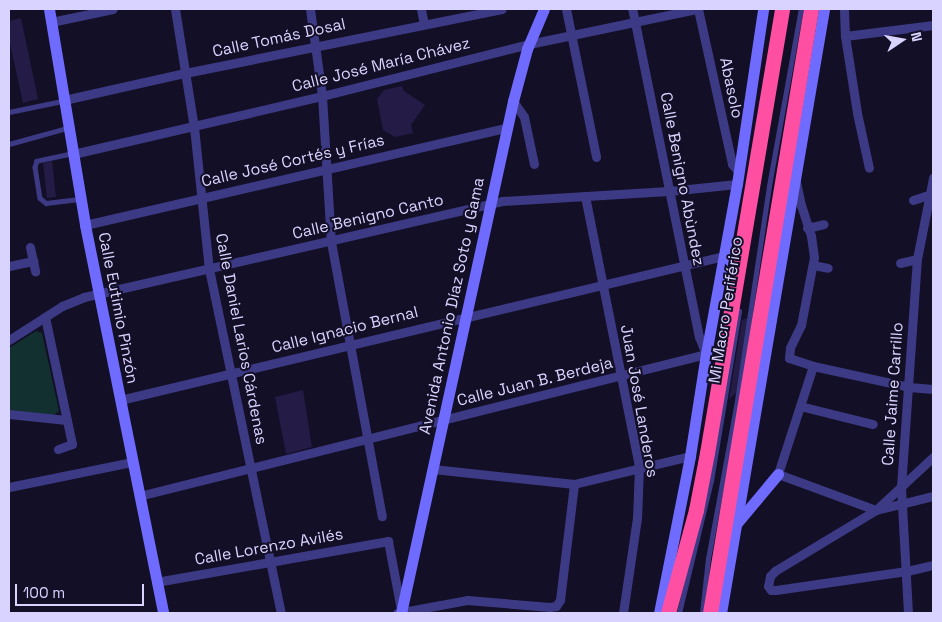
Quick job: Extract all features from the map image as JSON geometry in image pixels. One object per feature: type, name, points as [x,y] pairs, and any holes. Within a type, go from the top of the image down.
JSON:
[{"type":"highway","points":[[669,609],[696,510],[707,453],[782,9]]},
{"type":"highway","points":[[710,613],[811,9]]},
{"type":"highway","points":[[667,573],[669,609]]},
{"type":"street","name":"Calle Eutimio Pinzón","points":[[48,9],[85,225],[162,613]]},
{"type":"street","points":[[51,22],[112,9]]},
{"type":"street","name":"Calle Daniel Larios Cárdenas","points":[[174,9],[194,127],[209,269],[281,613]]},
{"type":"street","points":[[310,9],[322,96],[331,242],[382,516]]},
{"type":"street","points":[[421,9],[424,24]]},
{"type":"street","name":"Calle Tomás Dosal","points":[[64,100],[185,73],[502,9]]},
{"type":"street","name":"Avenida Antonio Díaz Soto y Gama","points":[[400,613],[492,204],[513,101],[529,44],[544,9]]},
{"type":"street","points":[[566,9],[596,157]]},
{"type":"street","name":"Calle Benigno Abùndez","points":[[632,9],[699,338],[706,354]]},
{"type":"street","name":"Calle José María Chávez","points":[[73,154],[194,127],[529,44],[698,9]]},
{"type":"street","name":"Abasolo","points":[[698,9],[732,164],[739,172]]},
{"type":"street","points":[[669,609],[667,573],[690,456],[706,354],[737,184],[763,9]]},
{"type":"street","points":[[721,613],[794,174],[824,9]]},
{"type":"street","points":[[844,9],[845,36],[857,113],[869,168]]},
{"type":"street","points":[[845,36],[933,24]]},
{"type":"street","points":[[797,92],[816,60]]},
{"type":"street","points":[[513,101],[524,117],[534,164]]},
{"type":"street","name":"Calle José Cortés y Frías","points":[[85,225],[508,127]]},
{"type":"street","points":[[794,174],[811,236],[814,257],[801,325],[790,348],[789,358],[813,366],[909,387],[933,389]]},
{"type":"street","name":"Calle Jaime Carrillo","points":[[908,613],[902,487],[917,259],[932,197],[933,178]]},
{"type":"street","name":"Calle Benigno Canto","points":[[9,340],[73,300],[492,204],[737,184]]},
{"type":"street","name":"Juan José Landeros","points":[[586,196],[639,467],[637,518],[624,613]]},
{"type":"street","points":[[912,200],[932,197]]},
{"type":"street","points":[[808,228],[824,224]]},
{"type":"street","points":[[9,266],[34,266],[30,247]]},
{"type":"street","name":"Calle Ignacio Bernal","points":[[120,400],[724,256]]},
{"type":"street","points":[[900,263],[917,259]]},
{"type":"street","points":[[813,265],[828,268]]},
{"type":"street","points":[[45,317],[72,444],[58,449]]},
{"type":"street","name":"Calle Juan B. Berdeja","points":[[139,496],[706,354]]},
{"type":"street","points":[[736,524],[778,474],[813,366]]},
{"type":"street","points":[[800,406],[873,424]]},
{"type":"street","points":[[9,414],[66,420]]},
{"type":"street","points":[[433,470],[574,484],[690,456]]},
{"type":"street","points":[[933,457],[876,510],[775,571],[770,576],[768,586],[771,590],[776,590],[907,571],[933,565]]},
{"type":"street","points":[[9,487],[132,462]]},
{"type":"street","points":[[778,474],[876,510],[933,496]]},
{"type":"street","points":[[400,613],[467,600],[535,610],[556,606],[560,600],[574,484]]},
{"type":"street","name":"Calle Lorenzo Avilés","points":[[156,582],[388,541],[400,613]]},
{"type":"lane","name":"Mi Macro Periférico","points":[[702,613],[708,559],[736,407],[769,186],[801,9]]},
{"type":"lane","points":[[780,61],[786,24]]},
{"type":"lane","points":[[9,112],[64,100]]},
{"type":"lane","points":[[9,144],[68,127]]},
{"type":"lane","points":[[73,154],[37,161],[35,166],[40,198],[46,203],[80,198]]},
{"type":"lane","name":"Mi Macro Periférico","points":[[669,609],[711,480],[740,305]]},
{"type":"green space","points":[[36,331],[42,333],[59,411],[52,416],[9,411],[9,348]]},
{"type":"building","points":[[21,18],[38,99],[23,103],[9,39],[9,21]]},
{"type":"building","points":[[402,86],[404,91],[425,105],[411,125],[413,133],[395,137],[383,130],[377,99],[384,90]]},
{"type":"building","points":[[52,161],[56,197],[47,198],[43,163]]},
{"type":"building","points":[[748,318],[736,393],[729,399],[742,320]]},
{"type":"building","points":[[303,390],[312,447],[286,454],[275,397]]}]
